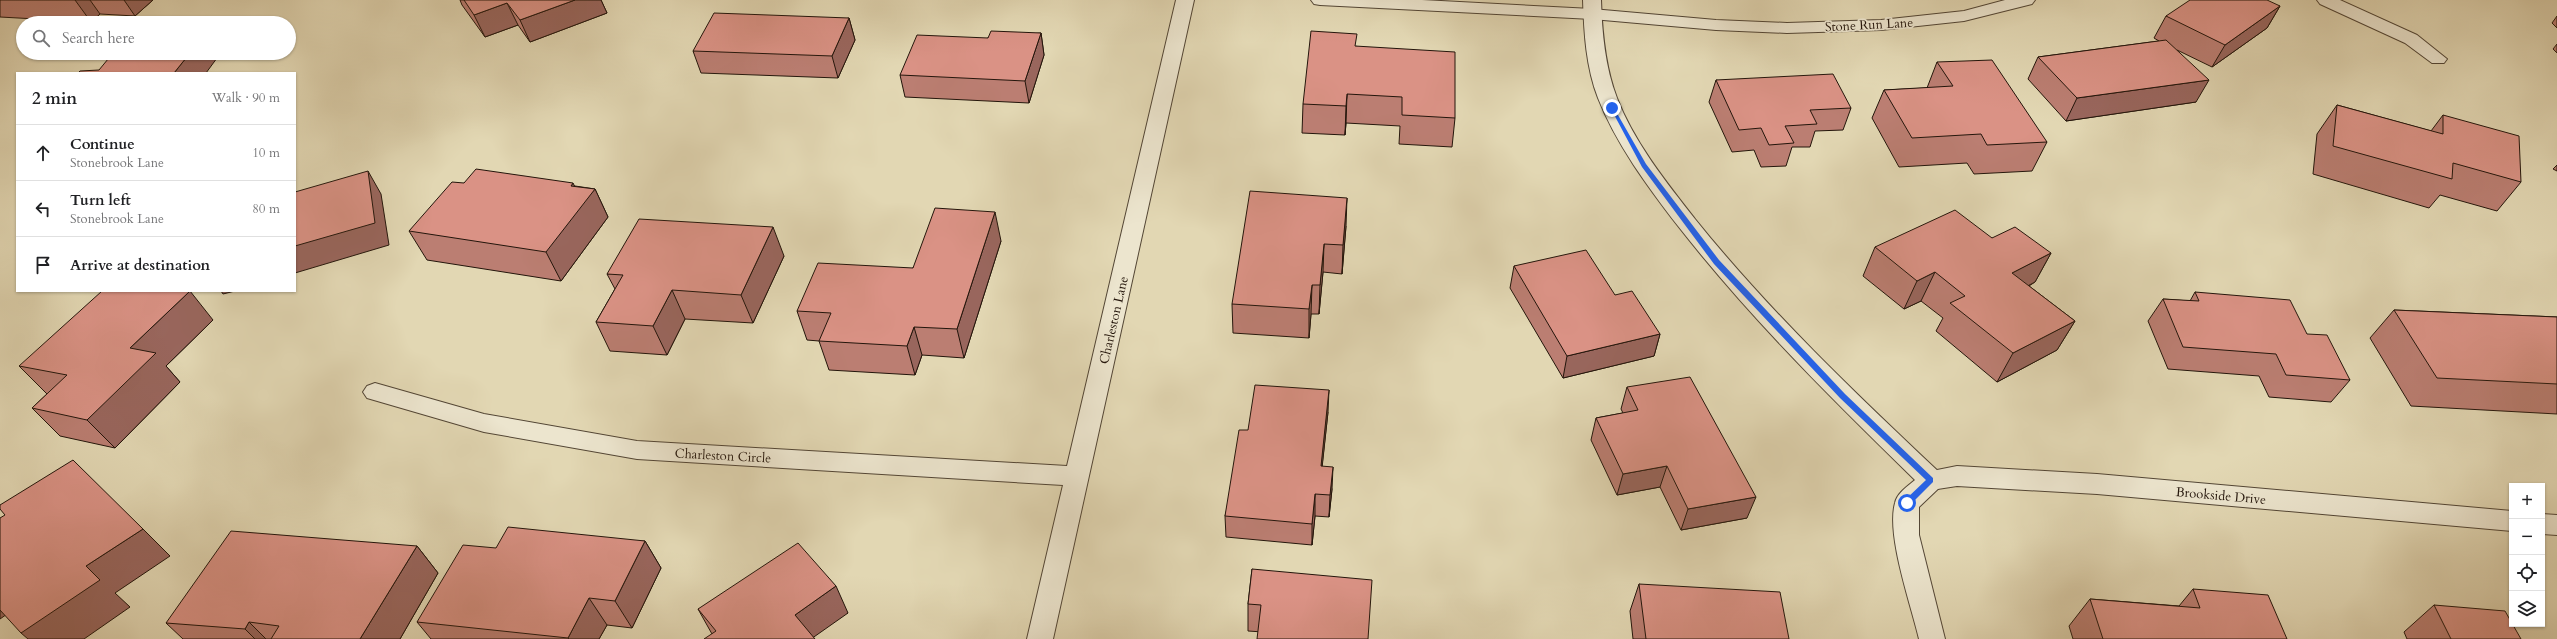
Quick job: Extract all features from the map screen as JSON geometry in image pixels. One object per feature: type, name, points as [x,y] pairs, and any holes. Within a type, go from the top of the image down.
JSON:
[{"type":"street","name":"Charleston Lane","points":[[1040,639],[1185,0]]},
{"type":"street","name":"Stone Run Lane","points":[[1320,0],[1592,7],[1710,24],[1787,28],[1881,25],[1964,16],[2026,0]]},
{"type":"street","points":[[2326,0],[2411,39],[2438,59]]},
{"type":"street","points":[[1592,7],[1596,56],[1612,108],[1644,165],[1716,262],[1843,396],[1931,480],[1907,503],[1906,535],[1932,639]]},
{"type":"street","name":"Charleston Circle","points":[[375,392],[484,423],[637,450],[1077,476]]},
{"type":"street","name":"Brookside Drive","points":[[1931,480],[1957,476],[2097,484],[2509,521]]},
{"type":"street","points":[[2545,524],[2557,525]]},
{"type":"building","points":[[464,0],[575,0],[520,20],[507,3],[474,15]]},
{"type":"building","points":[[2190,0],[2267,0],[2280,6],[2225,45],[2166,16]]},
{"type":"building","points":[[714,13],[849,18],[832,56],[693,51]]},
{"type":"building","points":[[991,31],[1041,33],[1025,81],[900,75],[917,35],[988,38]]},
{"type":"building","points":[[1311,31],[1357,34],[1355,46],[1455,52],[1455,118],[1402,115],[1402,97],[1347,94],[1346,106],[1303,104]]},
{"type":"building","points":[[2166,40],[2209,80],[2077,98],[2038,57]]},
{"type":"building","points":[[107,60],[184,60],[175,72],[79,72],[99,70]]},
{"type":"building","points":[[1992,60],[2047,142],[1987,145],[1981,134],[1912,138],[1884,90],[1953,86],[1937,62]]},
{"type":"building","points":[[1833,74],[1851,108],[1810,110],[1817,124],[1785,126],[1794,143],[1769,145],[1761,128],[1739,130],[1716,80]]},
{"type":"building","points":[[2337,105],[2443,134],[2443,115],[2519,136],[2521,182],[2453,163],[2452,179],[2333,146]]},
{"type":"building","points":[[476,169],[573,183],[571,186],[595,189],[546,252],[409,231],[452,182],[464,183]]},
{"type":"building","points":[[368,171],[375,223],[296,246],[296,192]]},
{"type":"building","points":[[1250,191],[1347,198],[1343,245],[1324,244],[1320,285],[1312,285],[1309,309],[1232,304]]},
{"type":"building","points":[[935,208],[995,212],[957,329],[914,327],[907,346],[819,341],[831,313],[797,311],[818,263],[913,268]]},
{"type":"building","points":[[1955,210],[1992,238],[2015,227],[2051,253],[2012,273],[2075,321],[2013,353],[1950,303],[1965,296],[1935,272],[1917,281],[1875,247]]},
{"type":"building","points":[[639,219],[773,227],[741,295],[672,290],[653,326],[596,322],[623,275],[607,274]]},
{"type":"building","points":[[1586,250],[1615,295],[1632,291],[1660,334],[1567,356],[1514,266]]},
{"type":"building","points":[[101,292],[189,292],[130,348],[156,353],[87,420],[32,408],[67,375],[19,366]]},
{"type":"building","points":[[2195,292],[2290,300],[2307,334],[2327,335],[2350,380],[2286,375],[2276,354],[2183,347],[2163,299],[2199,301]]},
{"type":"building","points":[[2394,310],[2557,317],[2557,384],[2437,378]]},
{"type":"building","points":[[1690,377],[1756,497],[1688,509],[1667,466],[1623,474],[1596,418],[1638,410],[1627,387]]},
{"type":"building","points":[[1255,385],[1329,390],[1321,466],[1333,467],[1330,495],[1315,494],[1312,524],[1225,516],[1239,430],[1248,430]]},
{"type":"building","points":[[73,460],[143,529],[86,566],[100,580],[21,633],[0,610],[0,518],[5,515],[0,509],[0,505]]},
{"type":"building","points":[[508,527],[645,541],[615,601],[589,598],[568,638],[417,622],[463,545],[496,548]]},
{"type":"building","points":[[231,531],[417,546],[360,639],[271,639],[279,626],[249,622],[245,629],[166,623]]},
{"type":"building","points":[[798,543],[836,586],[795,615],[815,639],[704,639],[716,631],[698,609]]},
{"type":"building","points":[[1252,569],[1372,580],[1368,639],[1257,639],[1261,605],[1248,604]]},
{"type":"building","points":[[1639,584],[1780,592],[1789,639],[1646,639]]},
{"type":"building","points":[[2193,589],[2268,595],[2287,639],[2103,639],[2090,599],[2200,608]]},
{"type":"building","points":[[2434,605],[2505,611],[2509,618],[2509,627],[2514,627],[2521,639],[2451,639]]},
{"type":"route","points":[[1612,108],[1644,165],[1716,262],[1843,396],[1931,480],[1907,503]]}]
